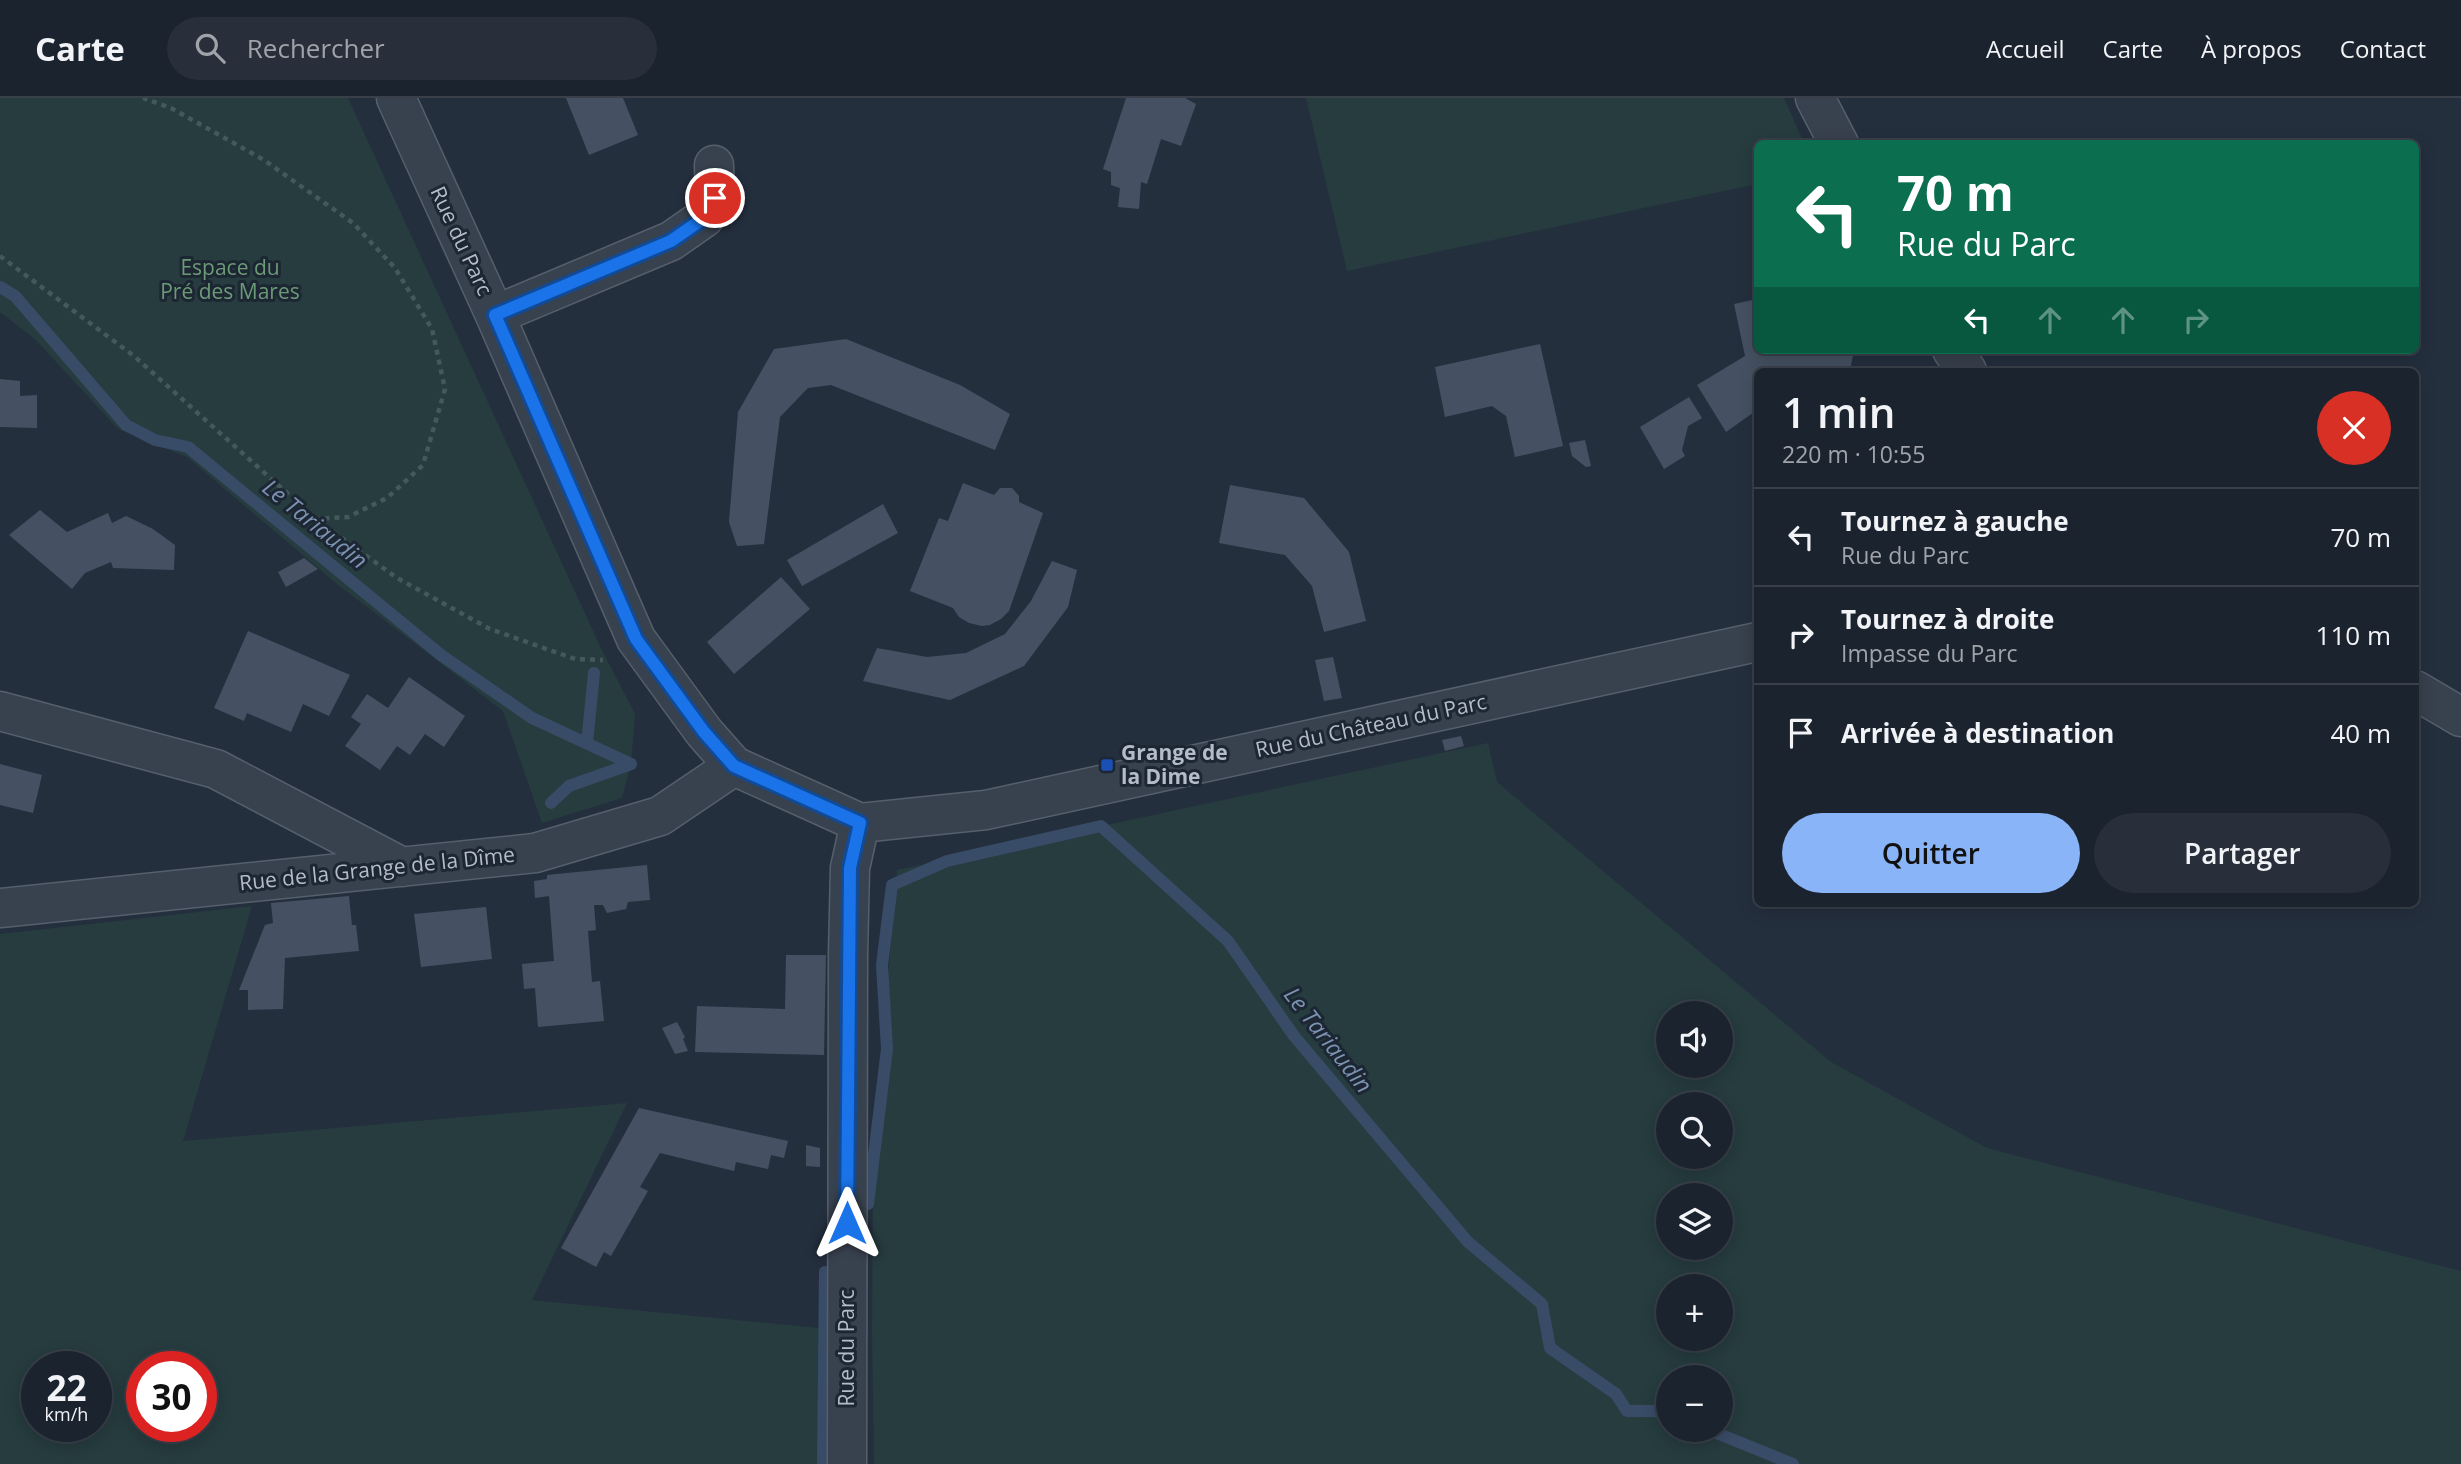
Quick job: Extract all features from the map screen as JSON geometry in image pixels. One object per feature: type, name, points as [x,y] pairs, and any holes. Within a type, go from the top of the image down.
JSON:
[{"type":"street","name":"Rue du Parc","points":[[396,98],[495,315],[636,639],[704,732],[734,766],[860,823],[850,868],[848,955],[847,1464]]},
{"type":"street","points":[[1815,98],[1837,140]]},
{"type":"street","points":[[495,315],[671,241],[704,218],[715,198],[714,165]]},
{"type":"street","name":"Rue du Château du Parc","points":[[860,823],[986,810],[1754,643]]},
{"type":"street","points":[[2419,692],[2461,718]]},
{"type":"street","points":[[0,711],[216,769],[402,867]]},
{"type":"street","points":[[2419,719],[2461,735]]},
{"type":"street","name":"Rue de la Grange de la Dîme","points":[[0,908],[535,853],[660,816],[734,766]]},
{"type":"path","points":[[143,98],[171,108],[264,160],[353,223],[395,268],[432,329],[446,390],[424,465],[387,498],[348,517],[316,519]]},
{"type":"path","points":[[0,256],[134,356],[316,519],[397,578],[490,629],[575,659],[607,660],[636,639]]},
{"type":"green space","name":"Espace du Pré des Mares","points":[[0,98],[348,98],[600,646],[635,714],[631,764],[622,798],[542,823],[503,711],[337,584],[187,457],[118,429],[36,340],[0,312]]},
{"type":"green space","points":[[1306,98],[1784,98],[1803,140],[1754,140],[1754,185],[1347,271]]},
{"type":"green space","points":[[1488,743],[1497,782],[1831,1062],[1987,1148],[2461,1271],[2461,1464],[874,1464],[873,1154],[897,870]]},
{"type":"green space","points":[[252,906],[183,1141],[627,1103],[532,1300],[819,1328],[821,1464],[0,1464],[0,934]]},
{"type":"building","points":[[566,98],[623,98],[638,135],[589,155]]},
{"type":"building","points":[[1126,98],[1185,98],[1196,104],[1181,146],[1161,139],[1147,184],[1141,182],[1139,209],[1118,207],[1120,188],[1111,185],[1111,172],[1103,169]]},
{"type":"building","points":[[1754,300],[1754,354],[1853,354],[1851,368],[1754,368],[1754,412],[1726,432],[1697,385],[1745,356],[1734,304]]},
{"type":"building","points":[[846,339],[960,385],[1010,414],[995,450],[831,385],[808,388],[780,417],[764,544],[737,546],[729,522],[738,412],[774,349]]},
{"type":"building","points":[[1540,344],[1563,446],[1515,457],[1506,416],[1492,406],[1445,417],[1435,367]]},
{"type":"building","points":[[0,379],[20,381],[20,396],[37,395],[37,428],[0,427]]},
{"type":"building","points":[[1689,397],[1702,418],[1688,426],[1682,450],[1685,456],[1664,469],[1640,427]]},
{"type":"building","points":[[1585,440],[1591,466],[1586,467],[1572,456],[1569,443]]},
{"type":"building","points":[[963,483],[994,495],[1000,488],[1012,488],[1019,496],[1019,502],[1043,513],[1009,611],[990,625],[969,623],[959,617],[953,608],[910,591],[939,518],[948,521]]},
{"type":"building","points":[[1230,485],[1304,498],[1349,552],[1366,621],[1324,632],[1312,586],[1285,555],[1219,543]]},
{"type":"building","points":[[883,504],[898,533],[802,586],[787,560]]},
{"type":"building","points":[[40,510],[67,532],[108,513],[112,523],[126,516],[153,529],[175,545],[174,570],[113,568],[111,562],[85,573],[72,589],[9,535]]},
{"type":"building","points":[[304,558],[318,569],[286,587],[278,572]]},
{"type":"building","points":[[1052,561],[1077,570],[1068,607],[1024,666],[950,700],[863,681],[877,648],[927,657],[966,653],[1005,634],[1031,601]]},
{"type":"building","points":[[781,577],[810,609],[734,674],[707,642]]},
{"type":"building","points":[[248,631],[350,675],[329,716],[303,704],[291,732],[247,713],[244,721],[214,708]]},
{"type":"building","points":[[1333,657],[1342,698],[1324,701],[1315,660]]},
{"type":"building","points":[[409,677],[465,716],[444,747],[425,734],[410,755],[397,746],[380,770],[345,746],[361,724],[351,717],[367,694],[388,708]]},
{"type":"building","points":[[1461,736],[1464,746],[1445,751],[1442,740]]},
{"type":"building","points":[[0,764],[42,775],[33,813],[0,805]]},
{"type":"building","points":[[647,865],[650,900],[628,902],[626,909],[607,913],[603,905],[594,905],[596,930],[588,931],[592,982],[600,981],[604,1021],[538,1027],[535,988],[524,989],[522,964],[554,961],[549,896],[535,898],[534,881],[547,879],[547,875]]},
{"type":"building","points":[[349,896],[352,925],[356,925],[359,951],[285,958],[283,1009],[248,1010],[248,990],[239,990],[265,925],[273,923],[271,903]]},
{"type":"building","points":[[486,907],[492,959],[421,967],[414,914]]},
{"type":"building","points":[[786,955],[826,955],[824,1055],[695,1052],[697,1006],[785,1009]]},
{"type":"building","points":[[677,1022],[685,1037],[683,1039],[688,1051],[675,1054],[662,1028]]},
{"type":"building","points":[[639,1108],[788,1141],[784,1158],[771,1155],[768,1169],[736,1162],[734,1171],[660,1153],[640,1187],[648,1191],[611,1256],[604,1252],[596,1267],[561,1248]]},
{"type":"building","points":[[806,1145],[820,1148],[820,1167],[806,1166]]},
{"type":"waterway","name":"Le Tariaudin","points":[[0,287],[15,296],[126,425],[155,440],[188,447],[441,655],[532,718],[631,764]]},
{"type":"waterway","points":[[587,743],[594,673]]},
{"type":"waterway","points":[[551,803],[569,786],[631,764]]},
{"type":"waterway","name":"Le Tariaudin","points":[[868,1204],[887,1049],[882,965],[892,885],[947,861],[1101,826],[1228,941],[1294,1036],[1468,1242],[1542,1304],[1550,1348],[1616,1394],[1627,1411],[1656,1411]]},
{"type":"waterway","points":[[823,1464],[825,1272]]},
{"type":"waterway","name":"Le Tariaudin","points":[[1733,1440],[1793,1464]]},
{"type":"place","name":"Grange de la Dime","points":[[1107,765]]},
{"type":"route","points":[[715,198],[704,218],[671,241],[495,315],[636,639],[704,732],[734,766],[860,823],[850,868],[847,1223]]}]
